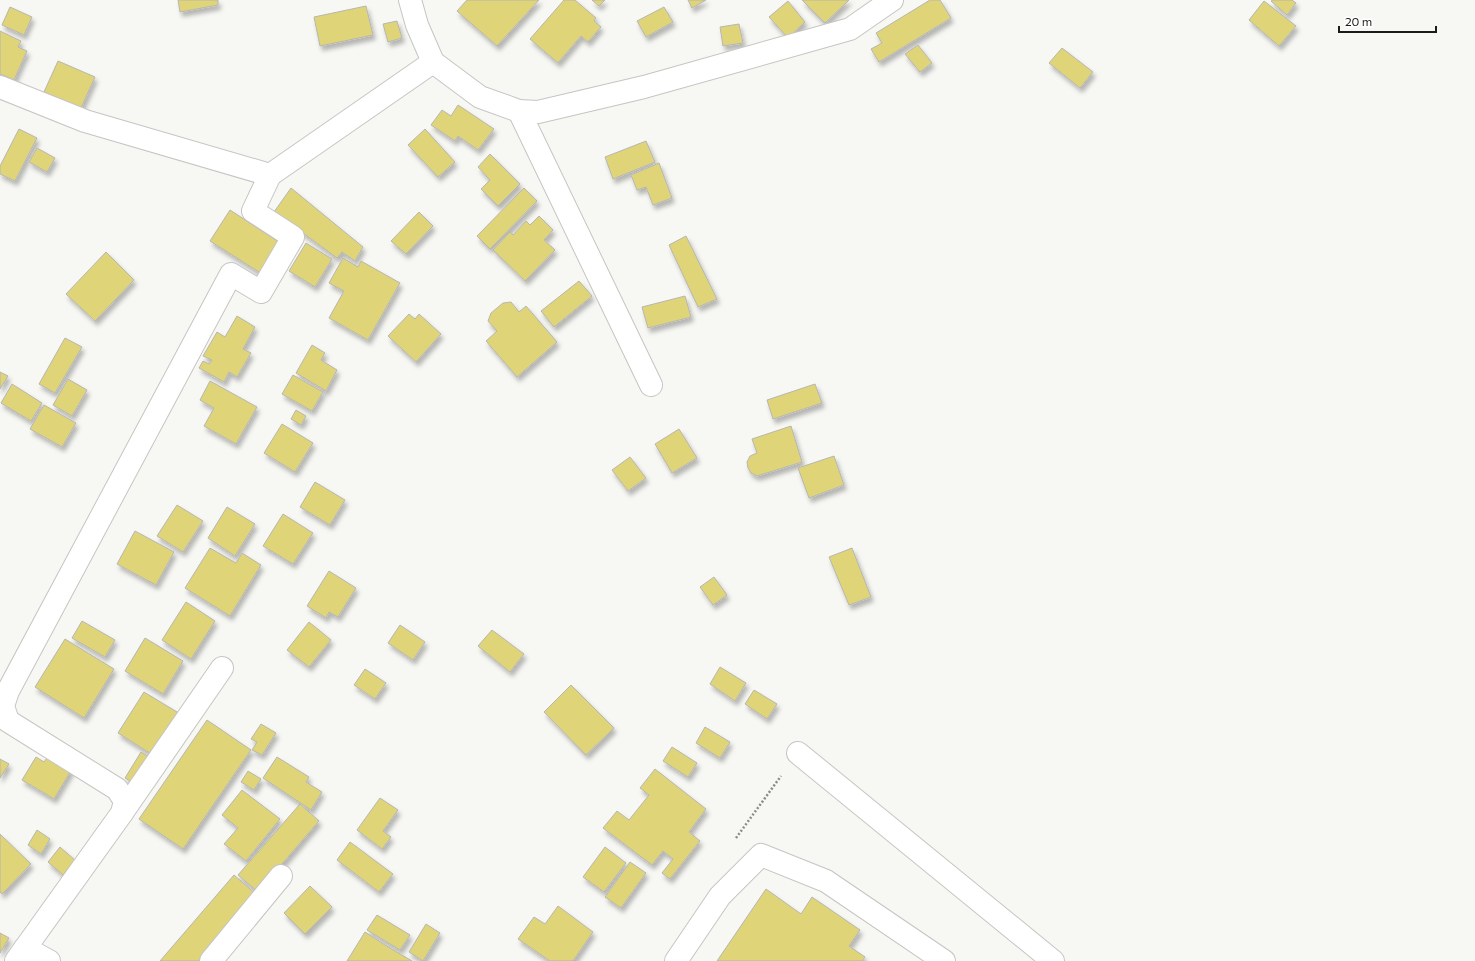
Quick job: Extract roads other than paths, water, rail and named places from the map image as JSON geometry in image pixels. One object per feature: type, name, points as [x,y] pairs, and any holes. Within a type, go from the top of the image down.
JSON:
[{"type":"street","points":[[410,0],[417,25],[433,62],[480,97],[518,111],[538,112],[644,87],[850,29],[892,0]]},
{"type":"street","points":[[122,813],[124,801],[117,789],[4,722],[3,706],[8,691],[231,274],[261,292],[293,237],[253,211],[270,175],[433,62]]},
{"type":"street","points":[[0,87],[85,121],[270,175]]},
{"type":"street","points":[[518,111],[651,385]]},
{"type":"street","points":[[49,961],[21,954],[122,813],[222,668]]},
{"type":"street","points":[[798,753],[1053,961]]},
{"type":"street","points":[[676,961],[720,896],[761,855],[826,881],[944,961]]},
{"type":"street","points":[[212,961],[281,876]]}]
